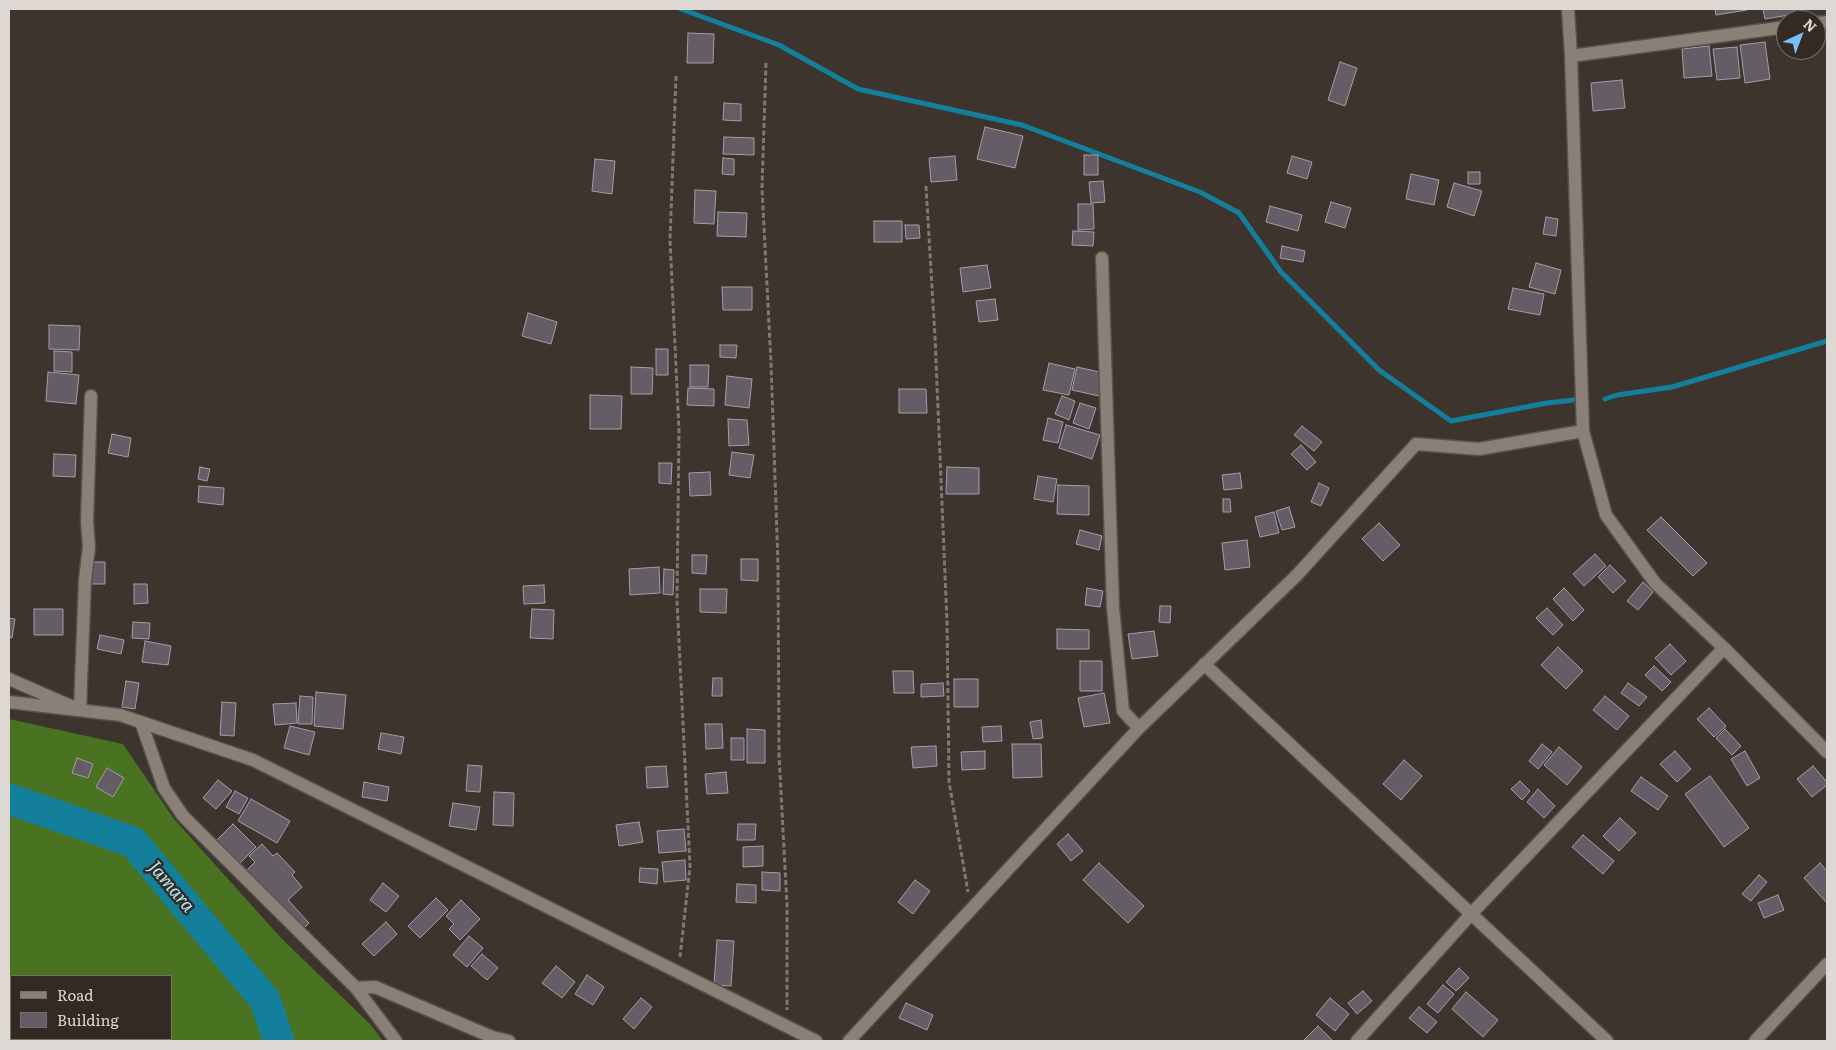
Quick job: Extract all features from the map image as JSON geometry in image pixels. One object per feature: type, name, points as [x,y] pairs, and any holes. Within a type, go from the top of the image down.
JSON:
[{"type":"street","points":[[1568,9],[1583,431],[1606,515],[1655,583],[1724,648],[1827,752]]},
{"type":"street","points":[[1571,56],[1776,28]]},
{"type":"street","points":[[1102,258],[1113,608],[1123,711],[1139,728]]},
{"type":"street","points":[[80,710],[85,580],[89,547],[87,521],[91,396]]},
{"type":"street","points":[[849,1041],[1139,728],[1296,575],[1416,444],[1479,449],[1583,431]]},
{"type":"street","points":[[1357,1041],[1472,914],[1724,648]]},
{"type":"street","points":[[1204,664],[1607,1041]]},
{"type":"street","points":[[9,679],[80,710]]},
{"type":"street","points":[[9,702],[120,715],[254,760],[816,1041]]},
{"type":"street","points":[[141,722],[164,788],[183,816],[356,988],[396,1041]]},
{"type":"street","points":[[1756,1041],[1827,964]]},
{"type":"street","points":[[356,988],[375,987],[492,1037],[509,1041]]},
{"type":"path","points":[[766,63],[762,188],[778,554],[779,756],[787,905],[786,1026]]},
{"type":"path","points":[[676,76],[670,240],[680,430],[677,601],[690,866],[679,972]]},
{"type":"path","points":[[926,186],[935,337],[947,622],[949,782],[971,910]]},
{"type":"green space","points":[[9,719],[123,744],[174,819],[282,939],[371,1025],[383,1041],[9,1041]]},
{"type":"building","points":[[1715,9],[1747,9],[1747,10],[1716,15]]},
{"type":"building","points":[[1763,9],[1794,9],[1776,10],[1776,17],[1765,19]]},
{"type":"building","points":[[688,33],[714,34],[713,63],[687,63]]},
{"type":"building","points":[[1765,42],[1770,79],[1745,83],[1740,45]]},
{"type":"building","points":[[1709,46],[1712,76],[1684,78],[1682,49]]},
{"type":"building","points":[[1737,47],[1740,78],[1717,80],[1713,49]]},
{"type":"building","points":[[1340,62],[1357,68],[1345,106],[1328,100]]},
{"type":"building","points":[[1622,80],[1625,108],[1593,111],[1591,83]]},
{"type":"building","points":[[724,103],[741,104],[741,121],[723,120]]},
{"type":"building","points":[[985,127],[1023,136],[1015,168],[977,159]]},
{"type":"building","points":[[724,137],[754,138],[754,155],[723,154]]},
{"type":"building","points":[[1084,155],[1098,155],[1098,175],[1084,175]]},
{"type":"building","points":[[955,156],[957,180],[931,182],[929,158]]},
{"type":"building","points":[[1292,156],[1312,162],[1307,179],[1287,173]]},
{"type":"building","points":[[723,158],[734,159],[734,175],[722,174]]},
{"type":"building","points":[[595,159],[615,161],[612,194],[592,191]]},
{"type":"building","points":[[1468,172],[1480,172],[1480,184],[1468,184]]},
{"type":"building","points":[[1411,174],[1439,180],[1434,205],[1406,199]]},
{"type":"building","points":[[1103,181],[1105,202],[1091,203],[1089,182]]},
{"type":"building","points":[[1454,183],[1482,191],[1474,216],[1447,207]]},
{"type":"building","points":[[695,190],[716,191],[714,224],[694,223]]},
{"type":"building","points":[[1331,202],[1351,208],[1345,228],[1325,222]]},
{"type":"building","points":[[1078,204],[1093,204],[1094,229],[1078,230]]},
{"type":"building","points":[[1270,206],[1302,215],[1298,231],[1266,222]]},
{"type":"building","points":[[718,212],[747,213],[746,237],[717,236]]},
{"type":"building","points":[[1546,217],[1558,219],[1556,236],[1543,234]]},
{"type":"building","points":[[874,221],[902,221],[902,242],[874,242]]},
{"type":"building","points":[[905,225],[919,225],[920,238],[906,239]]},
{"type":"building","points":[[1073,231],[1094,232],[1093,246],[1072,245]]},
{"type":"building","points":[[1282,246],[1305,251],[1303,262],[1280,258]]},
{"type":"building","points":[[1536,263],[1561,270],[1555,294],[1529,287]]},
{"type":"building","points":[[987,265],[991,288],[963,292],[960,268]]},
{"type":"building","points":[[722,287],[752,287],[752,310],[723,310]]},
{"type":"building","points":[[1513,288],[1544,294],[1540,315],[1508,309]]},
{"type":"building","points":[[995,299],[998,320],[979,322],[976,301]]},
{"type":"building","points":[[528,313],[557,322],[551,344],[522,336]]},
{"type":"building","points":[[49,325],[80,326],[79,350],[49,349]]},
{"type":"building","points":[[720,345],[737,345],[736,358],[720,357]]},
{"type":"building","points":[[656,349],[668,349],[668,375],[656,375]]},
{"type":"building","points":[[54,351],[72,352],[72,372],[54,371]]},
{"type":"building","points":[[1049,363],[1075,369],[1069,395],[1043,390]]},
{"type":"building","points":[[690,365],[709,365],[708,387],[690,387]]},
{"type":"building","points":[[631,367],[653,368],[652,394],[631,394]]},
{"type":"building","points":[[1077,367],[1104,373],[1099,396],[1072,390]]},
{"type":"building","points":[[48,372],[79,375],[76,404],[46,401]]},
{"type":"building","points":[[727,376],[752,379],[749,408],[725,405]]},
{"type":"building","points":[[688,388],[714,389],[714,406],[687,405]]},
{"type":"building","points":[[899,389],[926,389],[927,413],[899,413]]},
{"type":"building","points":[[590,395],[622,396],[621,429],[590,429]]},
{"type":"building","points":[[1062,396],[1075,401],[1069,420],[1055,414]]},
{"type":"building","points":[[1080,403],[1096,408],[1089,429],[1073,423]]},
{"type":"building","points":[[1048,418],[1063,422],[1058,443],[1043,440]]},
{"type":"building","points":[[728,419],[747,420],[749,445],[729,446]]},
{"type":"building","points":[[1066,425],[1100,435],[1092,459],[1059,448]]},
{"type":"building","points":[[1302,426],[1322,442],[1314,451],[1294,435]]},
{"type":"building","points":[[112,434],[131,438],[128,457],[108,453]]},
{"type":"building","points":[[1301,445],[1316,462],[1307,470],[1291,454]]},
{"type":"building","points":[[732,452],[754,455],[750,478],[729,475]]},
{"type":"building","points":[[54,454],[76,455],[75,477],[53,476]]},
{"type":"building","points":[[659,463],[672,463],[671,484],[659,483]]},
{"type":"building","points":[[200,467],[210,469],[207,481],[198,479]]},
{"type":"building","points":[[947,467],[979,468],[979,494],[946,494]]},
{"type":"building","points":[[710,472],[711,495],[690,496],[689,473]]},
{"type":"building","points":[[1240,473],[1242,488],[1224,490],[1222,475]]},
{"type":"building","points":[[1038,476],[1057,479],[1053,502],[1034,499]]},
{"type":"building","points":[[1319,483],[1329,488],[1321,506],[1311,502]]},
{"type":"building","points":[[1058,485],[1089,486],[1089,515],[1057,514]]},
{"type":"building","points":[[199,486],[224,488],[223,505],[198,502]]},
{"type":"building","points":[[1223,499],[1230,499],[1231,512],[1223,512]]},
{"type":"building","points":[[1289,507],[1295,527],[1282,530],[1276,511]]},
{"type":"building","points":[[1274,512],[1279,533],[1260,537],[1255,517]]},
{"type":"building","points":[[1661,517],[1707,563],[1693,576],[1647,530]]},
{"type":"building","points":[[1379,523],[1400,545],[1383,561],[1362,539]]},
{"type":"building","points":[[1080,530],[1102,536],[1099,550],[1076,544]]},
{"type":"building","points":[[1247,540],[1250,567],[1225,570],[1222,543]]},
{"type":"building","points":[[1595,554],[1606,566],[1584,586],[1573,574]]},
{"type":"building","points":[[692,555],[707,555],[706,574],[692,573]]},
{"type":"building","points":[[741,559],[758,559],[758,581],[741,580]]},
{"type":"building","points":[[91,562],[105,562],[105,584],[91,584]]},
{"type":"building","points":[[1610,565],[1626,581],[1613,593],[1598,577]]},
{"type":"building","points":[[659,567],[660,593],[630,595],[629,569]]},
{"type":"building","points":[[664,569],[674,570],[673,595],[663,594]]},
{"type":"building","points":[[1643,582],[1653,592],[1638,610],[1627,601]]},
{"type":"building","points":[[134,584],[147,584],[148,603],[134,604]]},
{"type":"building","points":[[544,585],[545,603],[524,604],[523,586]]},
{"type":"building","points":[[1087,588],[1103,591],[1100,607],[1085,605]]},
{"type":"building","points":[[1564,588],[1584,610],[1573,621],[1553,599]]},
{"type":"building","points":[[700,589],[727,589],[726,613],[700,612]]},
{"type":"building","points":[[1160,606],[1171,606],[1170,623],[1159,622]]},
{"type":"building","points":[[1547,608],[1563,625],[1553,635],[1536,618]]},
{"type":"building","points":[[34,609],[63,609],[63,635],[34,635]]},
{"type":"building","points":[[532,609],[554,610],[553,639],[530,638]]},
{"type":"building","points":[[9,618],[15,619],[12,638],[9,637]]},
{"type":"building","points":[[133,622],[150,623],[149,639],[132,638]]},
{"type":"building","points":[[1057,629],[1089,630],[1089,649],[1057,649]]},
{"type":"building","points":[[1154,631],[1158,656],[1132,659],[1128,634]]},
{"type":"building","points":[[100,635],[124,640],[121,654],[97,649]]},
{"type":"building","points":[[145,641],[171,646],[168,665],[142,662]]},
{"type":"building","points":[[1670,644],[1686,661],[1671,675],[1655,658]]},
{"type":"building","points":[[1558,647],[1583,671],[1566,689],[1541,665]]},
{"type":"building","points":[[1080,661],[1102,661],[1102,691],[1080,691]]},
{"type":"building","points":[[1654,666],[1671,682],[1662,691],[1645,675]]},
{"type":"building","points":[[893,671],[913,671],[914,693],[894,693]]},
{"type":"building","points":[[713,678],[722,678],[722,696],[712,696]]},
{"type":"building","points":[[954,679],[978,679],[978,707],[954,707]]},
{"type":"building","points":[[126,681],[139,683],[135,709],[122,707]]},
{"type":"building","points":[[943,683],[944,696],[921,697],[921,684]]},
{"type":"building","points":[[1628,683],[1647,697],[1639,706],[1621,693]]},
{"type":"building","points":[[316,692],[346,695],[343,729],[314,726]]},
{"type":"building","points":[[1104,693],[1110,723],[1084,727],[1078,698]]},
{"type":"building","points":[[300,696],[313,697],[312,724],[298,724]]},
{"type":"building","points":[[1605,696],[1629,716],[1617,730],[1593,710]]},
{"type":"building","points":[[222,702],[236,703],[234,736],[220,735]]},
{"type":"building","points":[[296,703],[297,723],[275,725],[273,704]]},
{"type":"building","points":[[1709,708],[1726,726],[1714,737],[1697,719]]},
{"type":"building","points":[[1041,720],[1043,738],[1033,739],[1030,722]]},
{"type":"building","points":[[705,724],[722,724],[723,748],[706,749]]},
{"type":"building","points":[[290,726],[315,732],[309,755],[284,748]]},
{"type":"building","points":[[1001,726],[1002,741],[983,742],[982,727]]},
{"type":"building","points":[[747,729],[765,730],[765,763],[747,763]]},
{"type":"building","points":[[1725,729],[1741,746],[1732,755],[1716,738]]},
{"type":"building","points":[[381,733],[404,737],[401,754],[378,749]]},
{"type":"building","points":[[731,738],[744,738],[744,760],[731,760]]},
{"type":"building","points":[[1012,744],[1041,744],[1042,777],[1013,778]]},
{"type":"building","points":[[1542,744],[1552,752],[1538,769],[1529,761]]},
{"type":"building","points":[[936,746],[937,766],[913,768],[911,747]]},
{"type":"building","points":[[1559,747],[1582,767],[1567,785],[1544,765]]},
{"type":"building","points":[[985,751],[985,769],[962,770],[961,752]]},
{"type":"building","points":[[1675,751],[1691,769],[1677,782],[1660,764]]},
{"type":"building","points":[[1745,751],[1760,778],[1747,786],[1731,759]]},
{"type":"building","points":[[77,758],[93,764],[88,778],[72,773]]},
{"type":"building","points":[[1404,760],[1422,776],[1401,800],[1383,784]]},
{"type":"building","points":[[468,765],[482,766],[480,792],[466,791]]},
{"type":"building","points":[[666,766],[668,787],[647,788],[646,767]]},
{"type":"building","points":[[1813,766],[1827,782],[1827,785],[1812,797],[1797,779]]},
{"type":"building","points":[[107,768],[124,778],[113,797],[96,787]]},
{"type":"building","points":[[726,772],[728,793],[707,794],[705,774]]},
{"type":"building","points":[[1710,776],[1749,828],[1724,847],[1685,794]]},
{"type":"building","points":[[1641,777],[1668,796],[1658,810],[1631,791]]},
{"type":"building","points":[[218,780],[232,791],[216,809],[203,798]]},
{"type":"building","points":[[1520,781],[1530,791],[1522,800],[1511,789]]},
{"type":"building","points":[[364,782],[389,787],[387,801],[362,797]]},
{"type":"building","points":[[1538,789],[1555,806],[1544,818],[1527,802]]},
{"type":"building","points":[[235,791],[248,798],[239,814],[226,807]]},
{"type":"building","points":[[494,792],[514,793],[513,826],[493,825]]},
{"type":"building","points":[[251,799],[290,821],[277,843],[238,821]]},
{"type":"building","points":[[453,803],[480,807],[476,830],[449,826]]},
{"type":"building","points":[[1620,818],[1636,833],[1619,851],[1603,836]]},
{"type":"building","points":[[639,822],[643,842],[619,846],[616,825]]},
{"type":"building","points":[[233,824],[256,847],[239,864],[216,841]]},
{"type":"building","points":[[738,824],[756,824],[755,840],[737,840]]},
{"type":"building","points":[[684,829],[686,851],[659,853],[657,831]]},
{"type":"building","points":[[1068,834],[1083,851],[1071,861],[1057,844]]},
{"type":"building","points":[[1583,835],[1614,861],[1603,874],[1572,847]]},
{"type":"building","points":[[262,844],[273,856],[277,853],[295,872],[292,875],[302,887],[288,900],[309,923],[301,931],[246,871],[255,862],[249,856]]},
{"type":"building","points":[[763,846],[763,866],[743,867],[743,847]]},
{"type":"building","points":[[685,860],[686,880],[664,882],[662,862]]},
{"type":"building","points":[[1099,863],[1144,906],[1128,923],[1083,880]]},
{"type":"building","points":[[1820,863],[1827,871],[1827,903],[1804,878]]},
{"type":"building","points":[[640,868],[658,869],[657,884],[639,882]]},
{"type":"building","points":[[762,872],[780,873],[780,891],[762,890]]},
{"type":"building","points":[[1759,875],[1767,882],[1751,901],[1742,894]]},
{"type":"building","points":[[915,880],[930,891],[913,914],[898,902]]},
{"type":"building","points":[[383,883],[399,896],[386,912],[370,900]]},
{"type":"building","points":[[737,884],[756,885],[756,903],[736,902]]},
{"type":"building","points":[[1778,895],[1784,910],[1764,918],[1758,903]]},
{"type":"building","points":[[436,898],[448,910],[420,938],[408,926]]},
{"type":"building","points":[[461,900],[480,919],[460,940],[449,929],[454,924],[446,916]]},
{"type":"building","points":[[386,922],[397,934],[374,956],[362,944]]},
{"type":"building","points":[[469,936],[483,948],[467,967],[453,955]]},
{"type":"building","points":[[717,940],[734,941],[731,986],[714,985]]},
{"type":"building","points":[[482,954],[498,968],[487,980],[471,966]]},
{"type":"building","points":[[556,966],[575,982],[562,998],[542,983]]},
{"type":"building","points":[[1459,968],[1469,978],[1456,991],[1446,982]]},
{"type":"building","points":[[587,975],[604,987],[593,1005],[575,994]]},
{"type":"building","points":[[1443,985],[1454,994],[1438,1013],[1427,1004]]},
{"type":"building","points":[[1363,991],[1372,1001],[1357,1014],[1348,1003]]},
{"type":"building","points":[[1466,992],[1498,1020],[1483,1037],[1452,1009]]},
{"type":"building","points":[[641,998],[652,1007],[634,1029],[623,1019]]},
{"type":"building","points":[[1330,998],[1349,1014],[1335,1031],[1316,1015]]},
{"type":"building","points":[[906,1003],[933,1015],[927,1030],[899,1018]]},
{"type":"building","points":[[1419,1007],[1437,1022],[1427,1033],[1409,1018]]},
{"type":"building","points":[[1318,1026],[1332,1040],[1303,1041]]},
{"type":"waterway","points":[[681,9],[779,45],[858,89],[1022,125],[1200,192],[1239,213],[1281,272],[1379,370],[1451,421],[1547,403],[1574,400]]},
{"type":"waterway","points":[[1605,399],[1617,395],[1672,387],[1827,341]]},
{"type":"waterway","name":"Jamara","points":[[9,799],[133,842],[265,1000],[279,1041]]}]
